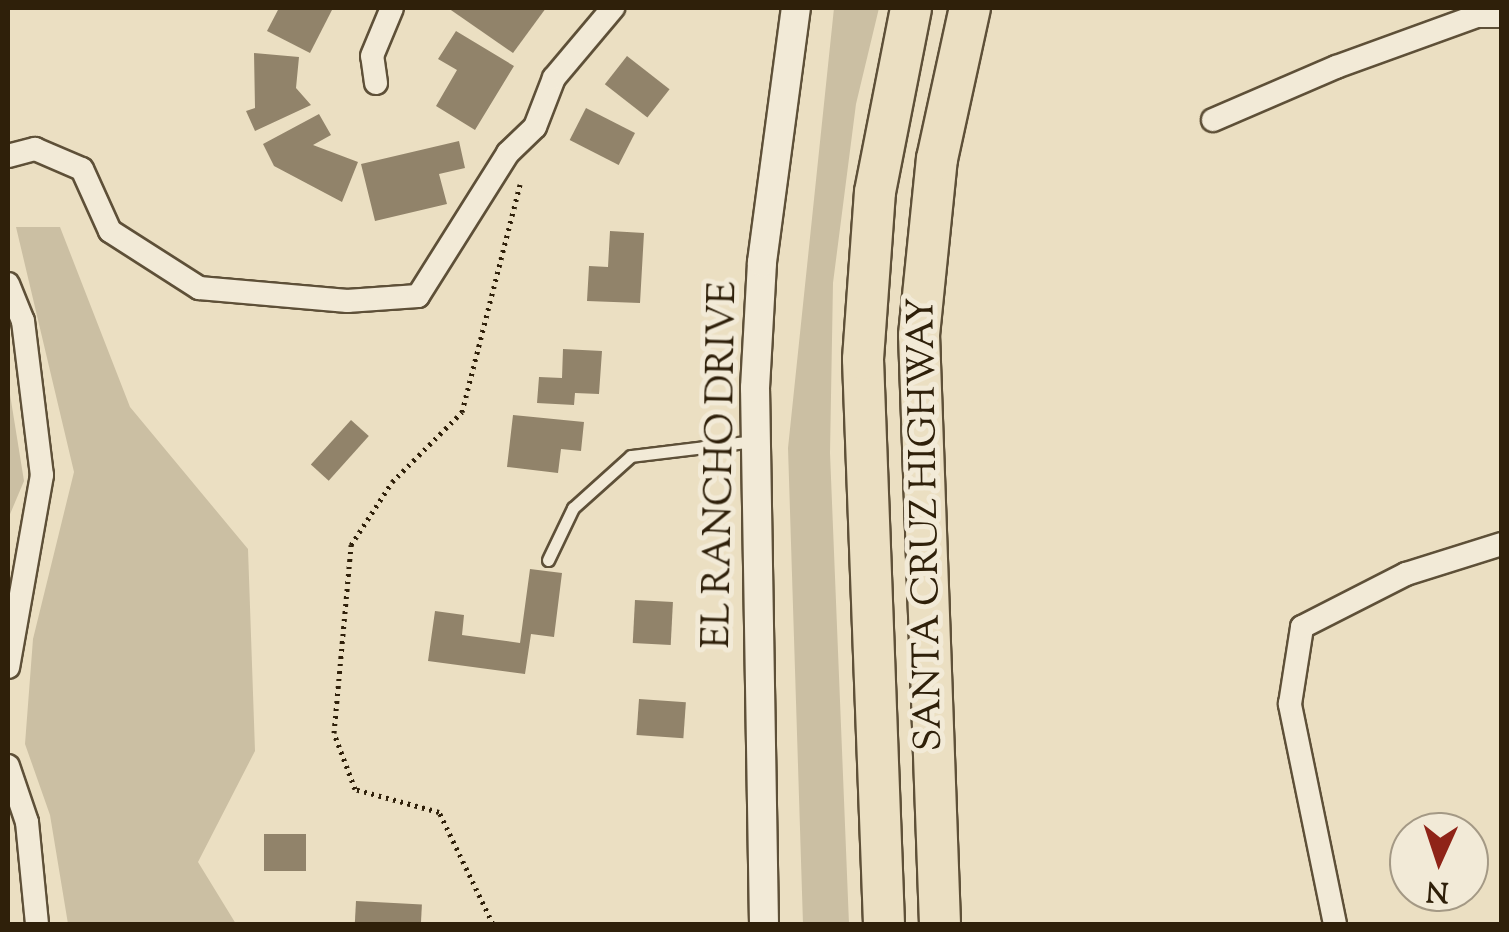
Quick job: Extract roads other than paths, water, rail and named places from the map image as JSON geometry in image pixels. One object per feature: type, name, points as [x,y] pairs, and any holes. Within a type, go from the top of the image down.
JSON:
[{"type":"highway","name":"SANTA CRUZ HIGHWAY","points":[[884,924],[863,341],[877,173],[911,8]]},
{"type":"highway","name":"SANTA CRUZ HIGHWAY","points":[[940,924],[919,335],[937,159],[970,8]]},
{"type":"street","points":[[376,83],[372,56],[392,8]]},
{"type":"street","name":"EL RANCHO DRIVE","points":[[764,924],[756,441],[762,262],[796,8]]},
{"type":"street","points":[[8,156],[35,149],[82,169],[110,231],[199,288],[346,302],[418,296],[508,153],[535,127],[554,78],[602,11]]},
{"type":"street","points":[[1213,120],[1336,66],[1477,16],[1502,16]]},
{"type":"street","points":[[8,284],[23,321],[42,475],[8,667]]},
{"type":"street","points":[[1335,924],[1290,704],[1302,627],[1406,574],[1502,544]]},
{"type":"street","points":[[8,766],[26,822],[37,924]]},
{"type":"lane","points":[[548,560],[573,508],[631,456],[756,441]]}]
